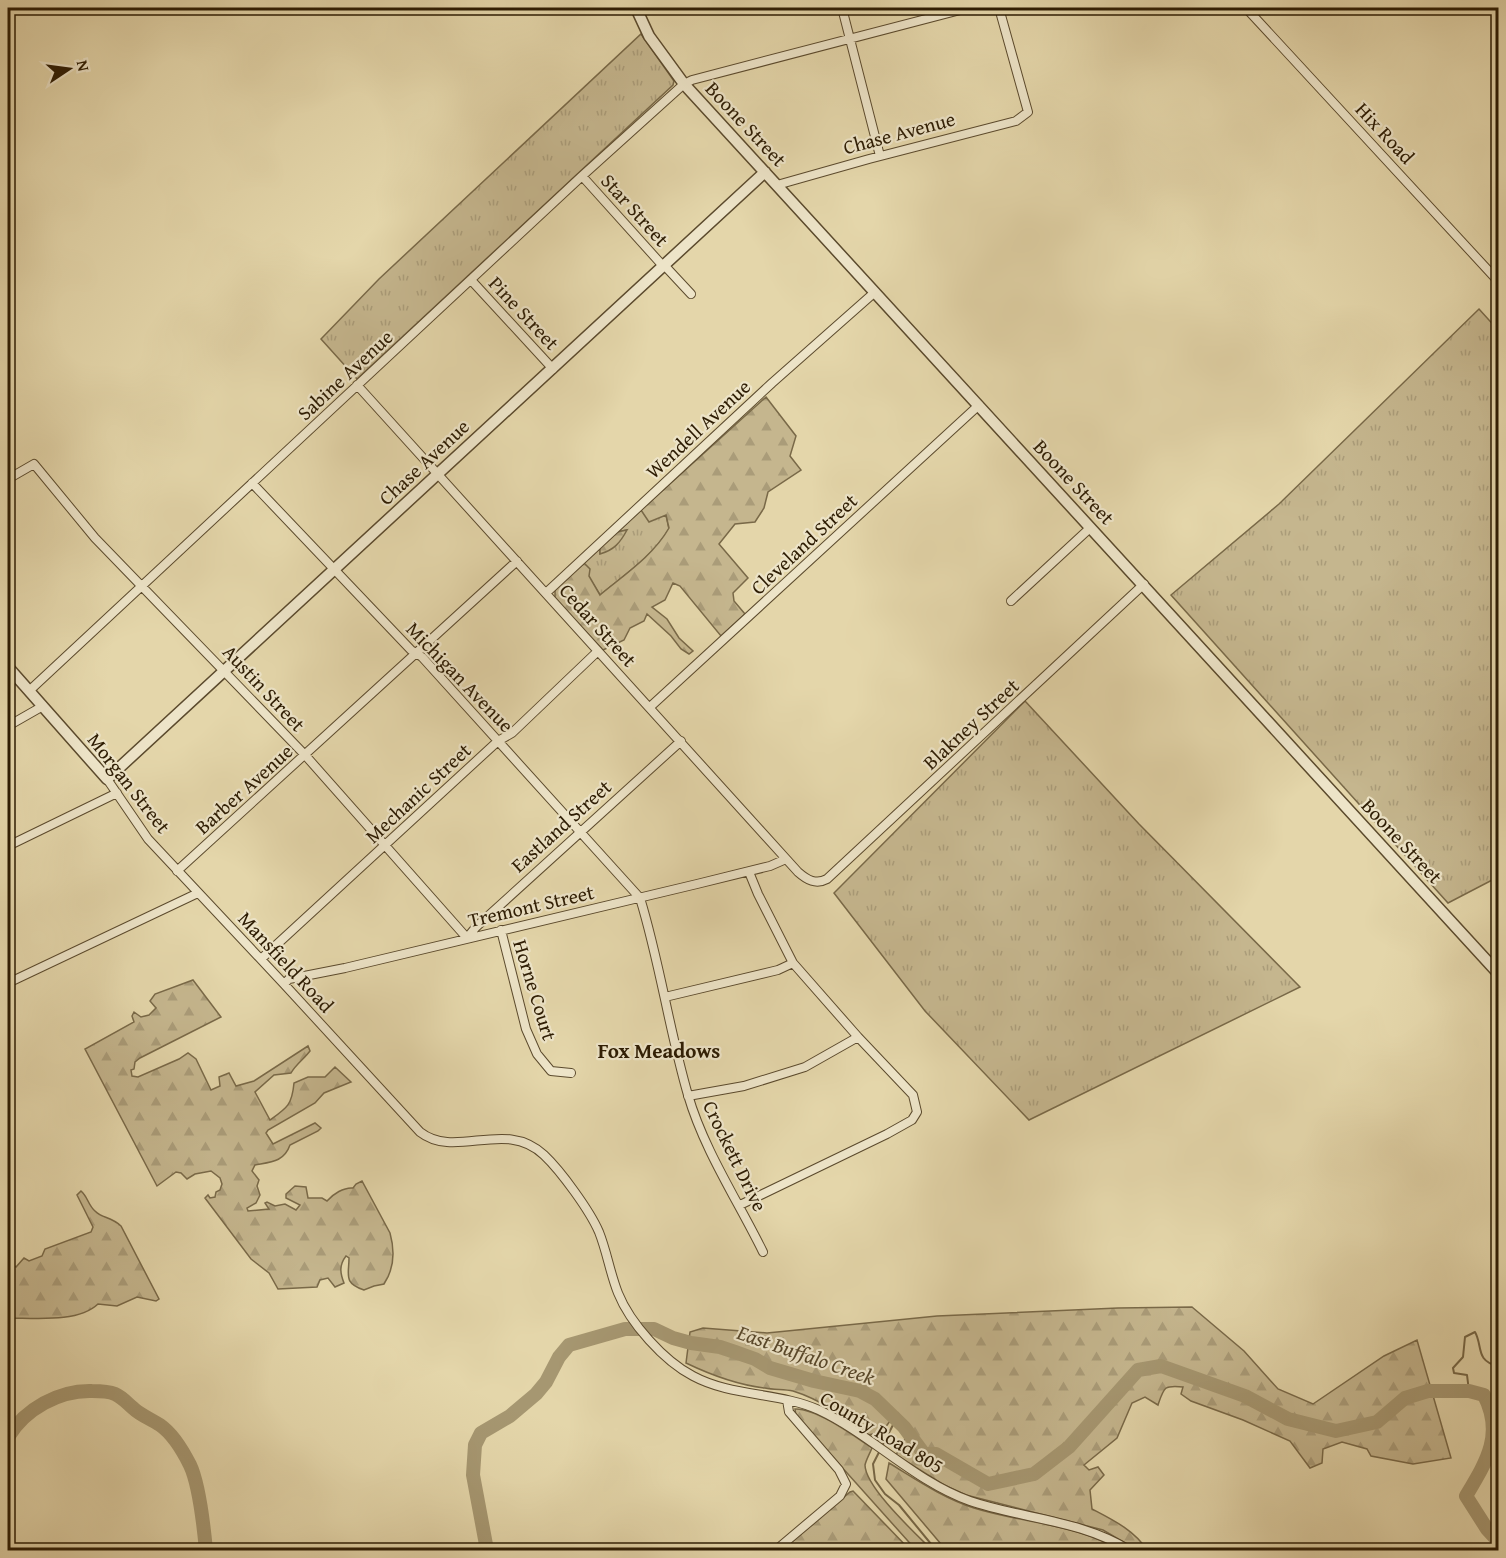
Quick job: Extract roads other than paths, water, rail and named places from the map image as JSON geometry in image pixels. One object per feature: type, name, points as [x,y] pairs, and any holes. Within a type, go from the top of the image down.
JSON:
[{"type":"street","name":"Boone Street","points":[[636,8],[660,54],[684,84],[1498,973]]},
{"type":"street","points":[[842,8],[880,156]]},
{"type":"street","points":[[684,84],[968,8]]},
{"type":"street","name":"Chase Avenue","points":[[777,185],[1016,121],[1028,112],[999,8]]},
{"type":"street","name":"Hix Road","points":[[1246,8],[1498,281]]},
{"type":"street","name":"Sabine Avenue","points":[[29,690],[684,84]]},
{"type":"street","name":"Chase Avenue","points":[[107,779],[765,172]]},
{"type":"street","name":"Star Street","points":[[582,176],[691,294]]},
{"type":"street","name":"Pine Street","points":[[471,280],[553,369]]},
{"type":"street","name":"Wendell Avenue","points":[[546,593],[763,391],[875,292]]},
{"type":"street","name":"Cedar Street","points":[[357,385],[786,859],[804,878],[817,882]]},
{"type":"street","name":"Cleveland Street","points":[[650,707],[979,405]]},
{"type":"street","name":"Austin Street","points":[[8,479],[34,464],[95,538],[143,585],[305,755],[467,938]]},
{"type":"street","name":"Michigan Avenue","points":[[252,483],[422,657],[640,898]]},
{"type":"street","points":[[1011,601],[1090,528]]},
{"type":"street","name":"Barber Avenue","points":[[177,871],[517,561]]},
{"type":"street","name":"Blakney Street","points":[[817,882],[832,874],[1144,584]]},
{"type":"street","name":"Mechanic Street","points":[[261,959],[498,741],[512,733],[598,651]]},
{"type":"street","name":"Morgan Street","points":[[8,667],[107,779],[148,839],[198,893]]},
{"type":"street","points":[[8,726],[43,706]]},
{"type":"street","name":"Eastland Street","points":[[467,938],[580,831],[681,741]]},
{"type":"street","points":[[8,846],[117,793]]},
{"type":"street","name":"Tremont Street","points":[[284,984],[289,980],[749,872],[786,859]]},
{"type":"street","points":[[740,1205],[912,1120],[917,1112],[913,1095],[793,963],[749,872]]},
{"type":"street","points":[[8,983],[198,893]]},
{"type":"street","name":"Mansfield Road","points":[[198,893],[424,1136],[446,1142],[500,1138],[522,1141]]},
{"type":"street","name":"Crockett Drive","points":[[640,898],[654,943],[688,1095],[705,1141],[763,1252]]},
{"type":"street","name":"Horne Court","points":[[501,930],[526,1029],[537,1054],[551,1071],[571,1073]]},
{"type":"street","points":[[665,997],[778,970],[793,963]]},
{"type":"street","points":[[688,1095],[744,1086],[805,1067],[858,1037]]},
{"type":"street","name":"County Road 805","points":[[522,1141],[539,1150],[550,1162],[595,1224],[618,1293],[631,1318],[668,1359],[692,1375],[720,1388],[787,1400],[820,1410],[929,1481],[968,1500],[1085,1529],[1129,1551]]},
{"type":"street","points":[[776,1551],[840,1496],[846,1484],[839,1470],[789,1412],[787,1400]]},
{"type":"waterway","name":"East Buffalo Creek","points":[[487,1550],[473,1475],[475,1445],[481,1433],[510,1416],[536,1394],[569,1345],[625,1329],[654,1329],[673,1338],[735,1352],[755,1359],[770,1368],[860,1391],[875,1399],[904,1427],[924,1454],[936,1454],[988,1484],[1034,1474],[1069,1447],[1138,1370],[1161,1366],[1245,1396],[1288,1419],[1336,1431],[1377,1422],[1405,1398],[1428,1391],[1469,1391],[1484,1395],[1493,1422],[1493,1435],[1486,1459],[1466,1496],[1487,1529],[1498,1541]]},
{"type":"waterway","points":[[1469,1391],[1467,1375],[1454,1373],[1453,1368],[1463,1357],[1465,1337],[1475,1332],[1483,1357],[1486,1361],[1498,1366]]},
{"type":"waterway","name":"East Buffalo Creek","points":[[8,1437],[33,1410],[55,1398],[92,1391],[118,1395],[139,1413],[165,1429],[184,1454],[196,1483],[206,1550]]},
{"type":"waterway","points":[[896,1419],[873,1464],[875,1480],[936,1550]]},
{"type":"district","name":"Fox Meadows","points":[[659,1051]]}]
